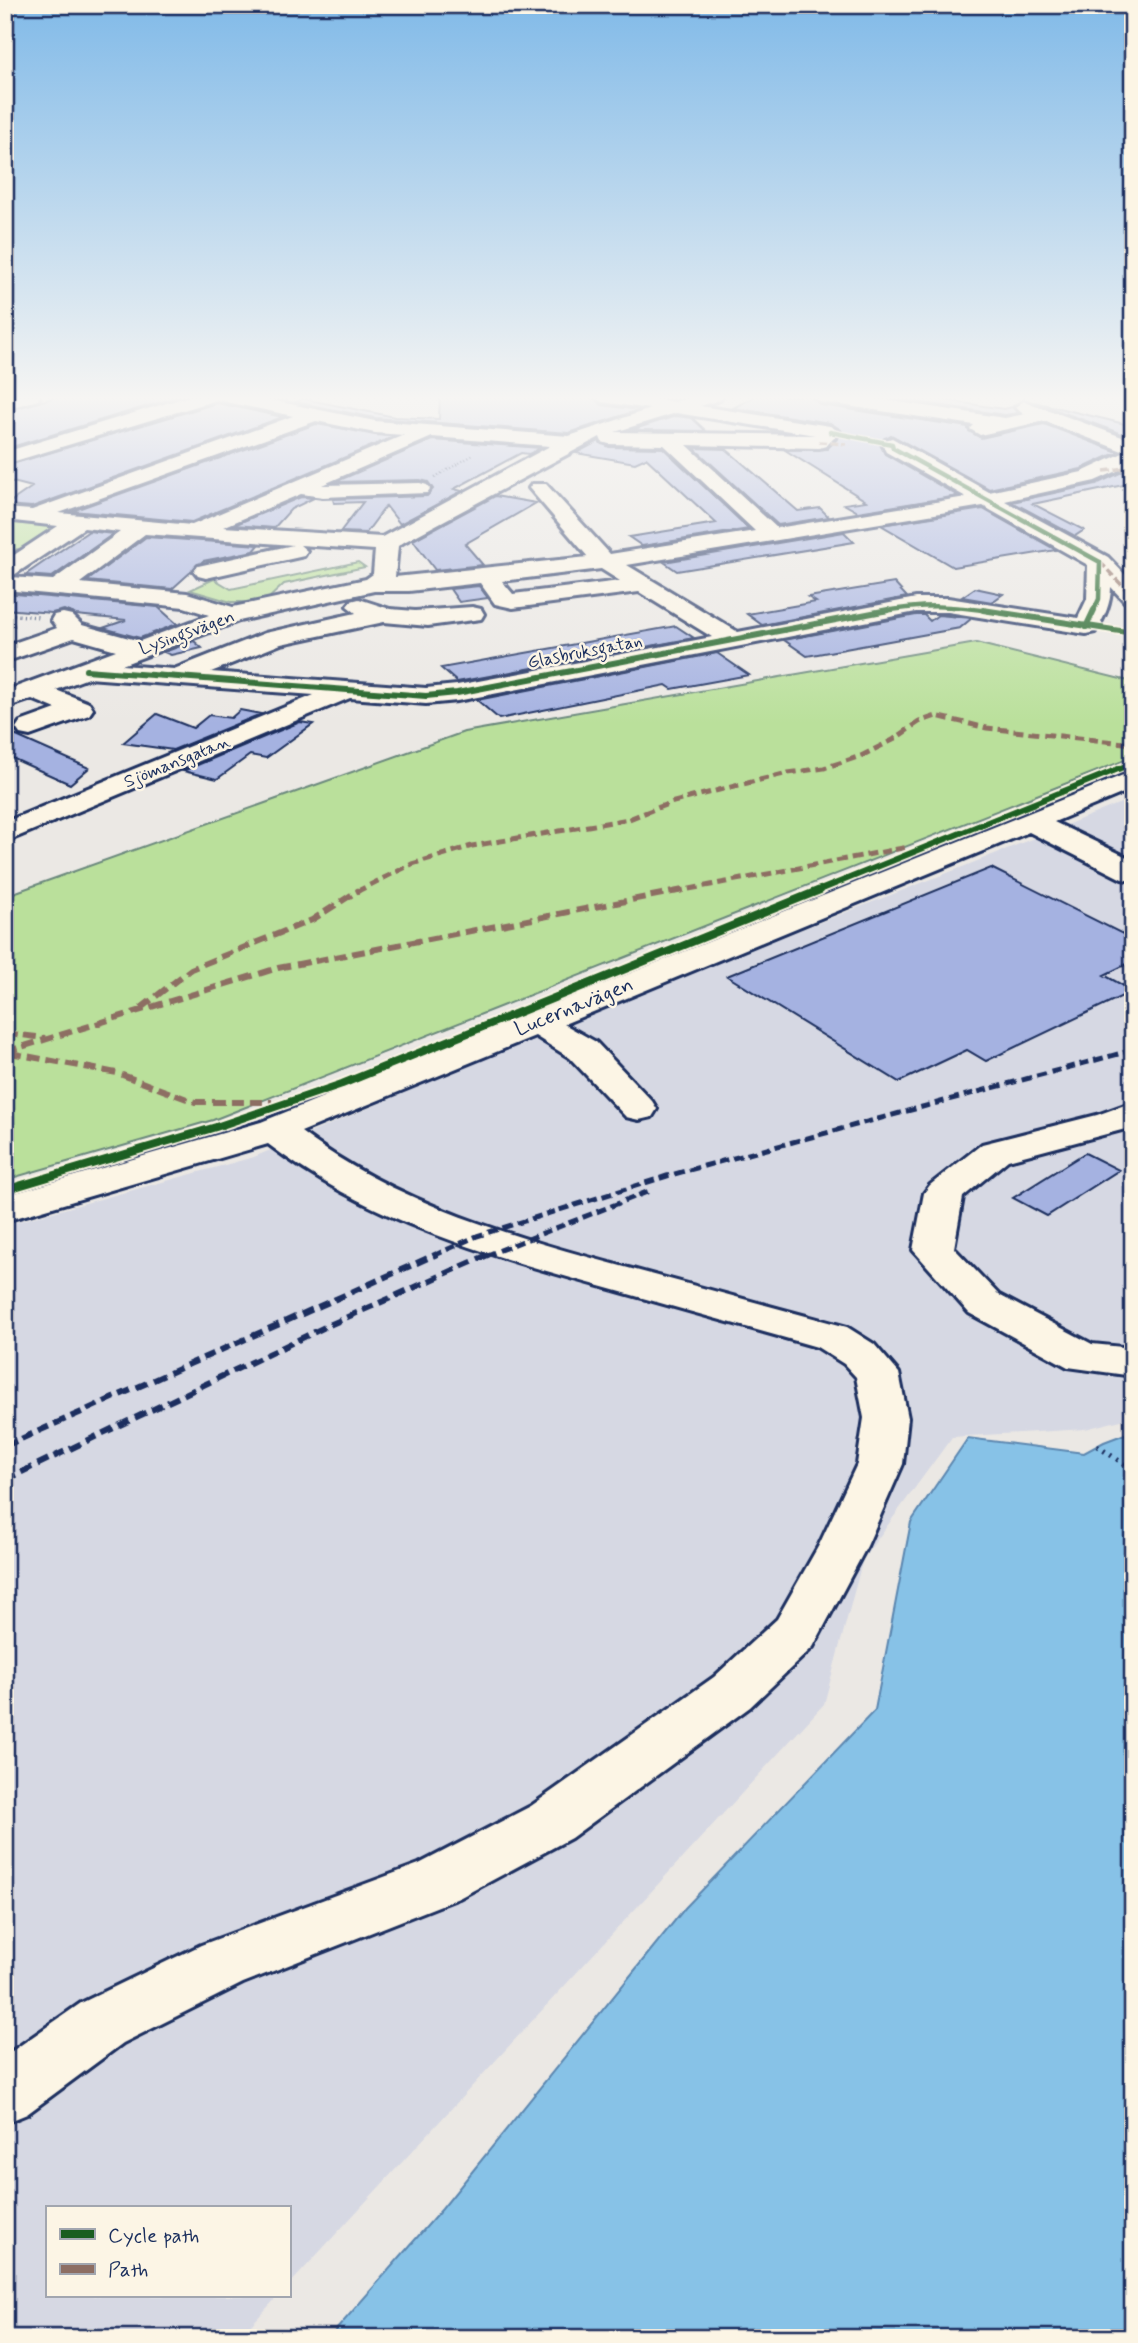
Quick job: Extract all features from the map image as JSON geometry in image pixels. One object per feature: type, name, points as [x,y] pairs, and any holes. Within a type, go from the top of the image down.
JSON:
[{"type":"street","points":[[29,517],[62,505]]},
{"type":"street","points":[[192,532],[255,505]]},
{"type":"street","points":[[5,514],[192,532],[387,544],[456,505]]},
{"type":"street","points":[[554,505],[605,562],[733,639]]},
{"type":"street","points":[[740,505],[773,536]]},
{"type":"street","points":[[297,601],[290,594],[294,591],[379,579],[409,584],[605,562],[954,505]]},
{"type":"street","points":[[996,505],[1100,562],[1133,597]]},
{"type":"street","points":[[5,571],[78,522]]},
{"type":"street","points":[[58,588],[141,527]]},
{"type":"street","points":[[206,571],[331,541]]},
{"type":"street","points":[[379,579],[387,544]]},
{"type":"street","points":[[1100,562],[1133,561]]},
{"type":"street","name":"Glasbruksgatan","points":[[86,670],[426,696],[457,693],[927,604],[1086,627],[1099,599],[1100,562]]},
{"type":"street","points":[[487,576],[503,599],[513,601],[640,585]]},
{"type":"street","name":"Lysingsvägen","points":[[5,700],[232,615],[346,592],[379,579]]},
{"type":"street","points":[[5,583],[187,600],[232,615]]},
{"type":"street","points":[[346,592],[359,606],[382,615],[411,621],[472,614]]},
{"type":"street","points":[[175,677],[274,638],[382,615]]},
{"type":"street","points":[[5,655],[68,625],[142,649]]},
{"type":"street","points":[[30,728],[80,709],[33,690]]},
{"type":"street","name":"Sjömansgatan","points":[[5,833],[349,691]]},
{"type":"street","name":"Lucernavägen","points":[[5,1209],[274,1130],[1133,779]]},
{"type":"street","points":[[1029,821],[1133,872]]},
{"type":"street","points":[[537,1022],[583,1050],[639,1109]]},
{"type":"street","points":[[1133,1113],[1110,1124],[995,1152],[944,1193],[933,1250],[984,1304],[1083,1357],[1133,1362]]},
{"type":"street","points":[[5,2093],[114,2017],[222,1964],[439,1881],[551,1822],[732,1692],[795,1633],[843,1546],[880,1464],[886,1418],[877,1373],[859,1354],[832,1337],[496,1243],[366,1191],[319,1164],[274,1130]]},
{"type":"path","points":[[5,614],[68,625]]},
{"type":"path","points":[[1097,1446],[1133,1470]]},
{"type":"shaded area","points":[[1133,798],[1133,1417],[1085,1429],[952,1437],[863,1559],[824,1704],[290,2284],[290,2206],[46,2206],[46,2298],[276,2298],[239,2338],[5,2338],[5,1225],[254,1157],[643,991]]},
{"type":"green space","points":[[5,520],[61,525],[25,550],[17,549],[5,557]]},
{"type":"green space","points":[[358,562],[365,567],[284,584],[268,599],[231,602],[190,590],[214,579],[231,589]]},
{"type":"green space","points":[[976,643],[1133,682],[1133,757],[213,1120],[5,1180],[5,896],[464,732]]},
{"type":"water","points":[[1133,1431],[1133,2338],[329,2338],[442,2209],[685,1908],[875,1710],[911,1522],[968,1438],[1084,1453]]},
{"type":"building","points":[[88,505],[231,505],[192,522],[72,511]]},
{"type":"building","points":[[281,505],[299,505],[291,509],[274,528],[234,525]]},
{"type":"building","points":[[360,505],[435,505],[400,524],[386,506],[366,533],[340,532]]},
{"type":"building","points":[[478,505],[532,505],[465,544],[483,565],[435,570],[413,540]]},
{"type":"building","points":[[697,505],[724,505],[749,529],[642,546],[629,537],[716,523]]},
{"type":"building","points":[[757,505],[791,505],[798,511],[820,508],[829,517],[778,525]]},
{"type":"building","points":[[846,505],[900,505],[858,512]]},
{"type":"building","points":[[1018,505],[1036,505],[1084,530],[1075,536]]},
{"type":"building","points":[[983,509],[1056,550],[953,567],[881,525]]},
{"type":"building","points":[[89,531],[113,534],[52,577],[25,575]]},
{"type":"building","points":[[844,532],[854,542],[677,571],[664,562]]},
{"type":"building","points":[[146,537],[259,545],[254,551],[203,561],[172,589],[87,581]]},
{"type":"building","points":[[894,583],[907,597],[762,625],[747,614],[816,602],[808,597]]},
{"type":"building","points":[[479,586],[488,598],[459,602],[450,589]]},
{"type":"building","points":[[975,588],[1003,594],[992,602],[962,597]]},
{"type":"building","points":[[5,593],[158,607],[177,624],[140,638],[103,628],[126,620],[76,615],[64,610],[52,613],[5,609]]},
{"type":"building","points":[[924,615],[930,621],[938,615],[972,618],[960,628],[807,656],[784,640]]},
{"type":"building","points":[[676,626],[694,638],[457,682],[441,668]]},
{"type":"building","points":[[194,641],[202,648],[171,655],[164,652]]},
{"type":"building","points":[[717,653],[749,675],[672,689],[666,685],[499,719],[477,700]]},
{"type":"building","points":[[240,710],[261,714],[173,750],[123,743],[157,714],[193,728],[209,715],[231,718]]},
{"type":"building","points":[[300,722],[313,724],[266,758],[250,755],[217,779],[183,771]]},
{"type":"building","points":[[5,731],[89,768],[70,784],[5,755]]},
{"type":"building","points":[[991,868],[1133,939],[1133,961],[1104,975],[1133,991],[986,1061],[967,1050],[899,1082],[727,976]]},
{"type":"building","points":[[1085,1153],[1119,1170],[1047,1216],[1013,1198]]},
{"type":"railway","points":[[433,1256],[477,1236],[667,1176],[1133,1050]]},
{"type":"railway","points":[[489,1254],[652,1190]]},
{"type":"railway","points":[[5,1446],[437,1254]]},
{"type":"railway","points":[[5,1480],[325,1327],[489,1254]]},
{"type":"railway","points":[[485,1256],[489,1254]]},
{"type":"marked path","points":[[1100,562],[1133,597]]},
{"type":"marked path","points":[[141,1008],[191,969],[312,920],[365,886],[412,864],[472,846],[629,819],[670,803],[719,790],[788,773],[824,768],[861,756],[893,740],[919,722],[936,716],[987,728],[1133,744]]},
{"type":"marked path","points":[[5,1052],[278,968],[908,847]]},
{"type":"marked path","points":[[5,1033],[45,1038]]},
{"type":"marked path","points":[[10,1053],[117,1073],[195,1102],[272,1102]]},
{"type":"cycle path","points":[[997,505],[1100,562],[1099,599],[1086,627]]},
{"type":"cycle path","points":[[86,670],[426,696],[457,693],[916,605],[948,605],[1133,633]]},
{"type":"cycle path","points":[[5,1190],[216,1127],[342,1084],[1133,763]]}]
